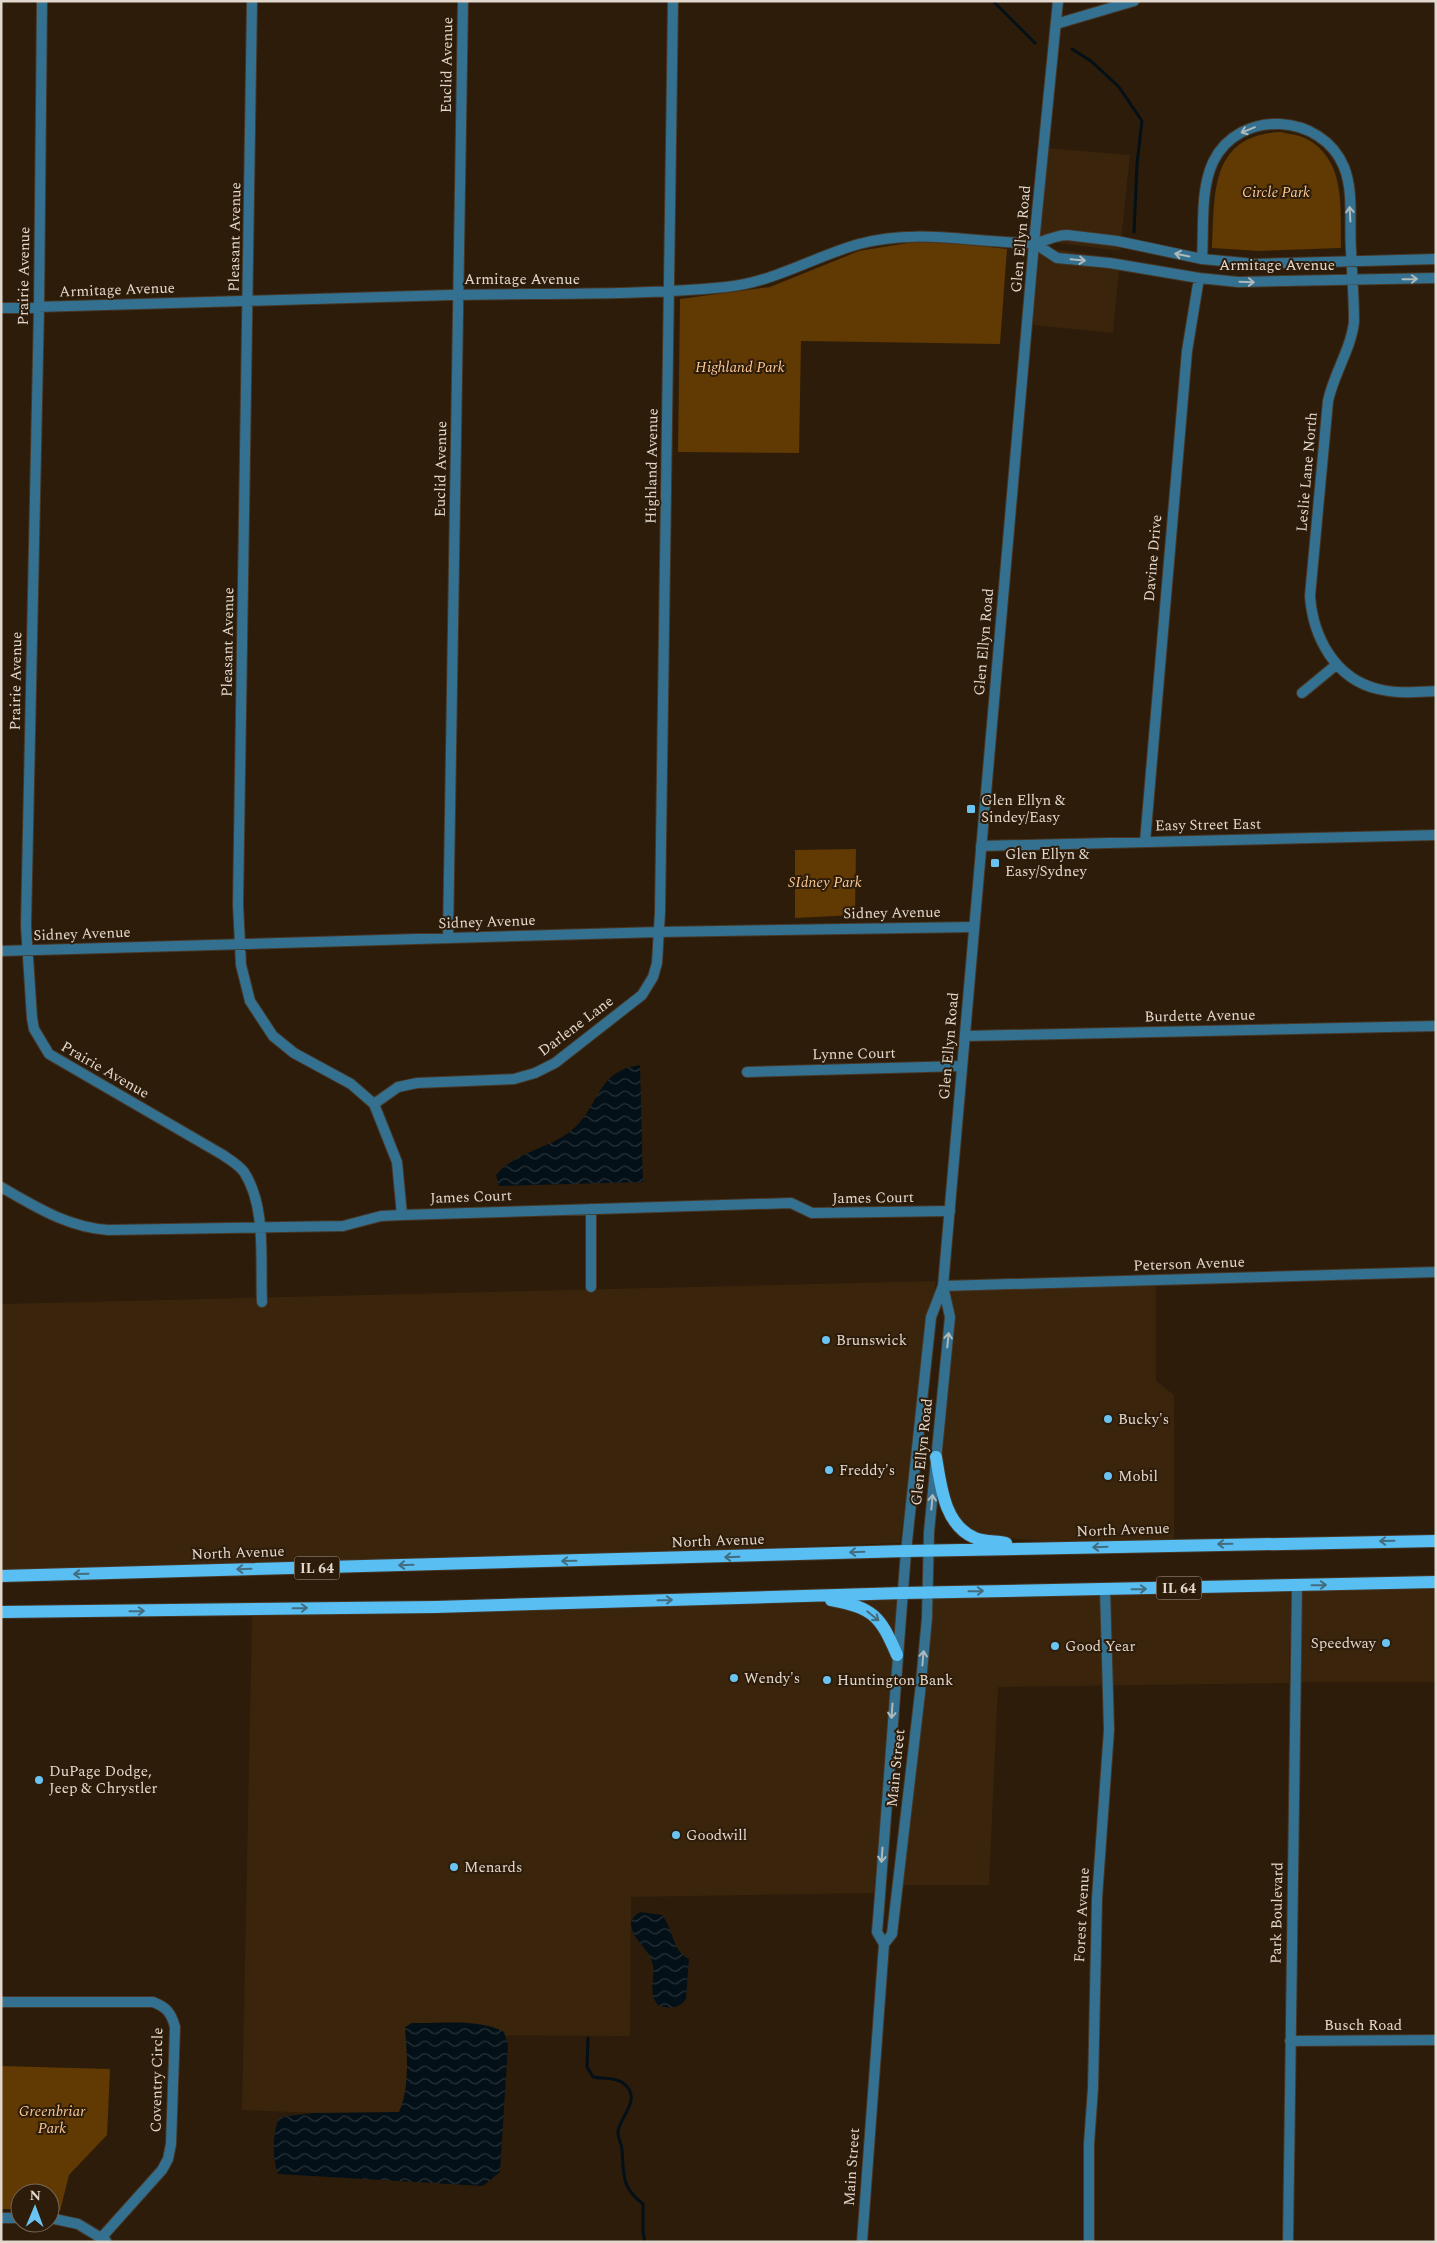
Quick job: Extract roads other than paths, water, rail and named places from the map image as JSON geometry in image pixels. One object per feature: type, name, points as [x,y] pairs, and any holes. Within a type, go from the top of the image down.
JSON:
[{"type":"main road","points":[[936,1457],[945,1504],[957,1526],[976,1538],[1013,1544],[1079,1547]]},
{"type":"main road","name":"North Avenue","points":[[1,1576],[928,1550],[1436,1541]]},
{"type":"main road","name":"IL 64","points":[[1,1612],[435,1606],[928,1592],[1436,1582]]},
{"type":"main road","points":[[793,1597],[832,1600],[870,1612],[884,1626],[897,1655]]},
{"type":"street","name":"Prairie Avenue","points":[[42,1],[39,307],[27,862],[28,950],[32,1018],[36,1034],[48,1054],[223,1155],[243,1171],[255,1196],[260,1228],[262,1302]]},
{"type":"street","name":"Pleasant Avenue","points":[[252,1],[249,300],[238,904],[243,981],[250,1001],[273,1036],[294,1054],[351,1084],[374,1104],[396,1162],[402,1215]]},
{"type":"street","name":"Euclid Avenue","points":[[448,938],[463,1]]},
{"type":"street","name":"Highland Avenue","points":[[659,932],[673,1]]},
{"type":"street","name":"Glen Ellyn Road","points":[[903,1593],[931,1317],[943,1286],[1034,243],[1058,1]]},
{"type":"street","points":[[1056,24],[1134,1]]},
{"type":"street","points":[[1202,259],[1207,182],[1214,160],[1230,141],[1241,132],[1272,123],[1285,123],[1299,126],[1321,137],[1331,147],[1344,166],[1349,189],[1353,262]]},
{"type":"street","name":"Armitage Avenue","points":[[1,308],[459,295],[631,294],[726,287],[762,281],[841,250],[901,236],[942,236],[1034,243],[1059,235],[1067,235],[1117,241],[1202,259],[1255,264],[1436,259]]},
{"type":"street","name":"Armitage Avenue","points":[[1034,243],[1057,258],[1110,263],[1199,278],[1257,283],[1436,278]]},
{"type":"street","name":"Leslie Lane North","points":[[1336,665],[1315,629],[1310,596],[1328,401],[1353,330],[1353,262]]},
{"type":"street","name":"Davine Drive","points":[[1145,842],[1187,351],[1199,278]]},
{"type":"street","points":[[1302,693],[1336,665],[1357,680],[1379,690],[1397,692],[1436,691]]},
{"type":"street","name":"Easy Street East","points":[[981,846],[1436,835]]},
{"type":"street","name":"Sidney Avenue","points":[[1,951],[659,932],[974,927]]},
{"type":"street","name":"Darlene Lane","points":[[374,1104],[398,1087],[417,1083],[514,1079],[535,1073],[555,1063],[642,995],[653,977],[657,963],[659,932]]},
{"type":"street","name":"Burdette Avenue","points":[[965,1036],[1436,1026]]},
{"type":"street","name":"Lynne Court","points":[[747,1072],[962,1066]]},
{"type":"street","name":"James Court","points":[[1,1187],[55,1217],[87,1228],[108,1230],[343,1226],[381,1216],[792,1203],[812,1213],[950,1211]]},
{"type":"street","points":[[591,1208],[591,1287]]},
{"type":"street","name":"Peterson Avenue","points":[[943,1286],[1436,1272]]},
{"type":"street","name":"Glen Ellyn Road","points":[[928,1592],[928,1550],[950,1317],[943,1286]]},
{"type":"street","name":"Park Boulevard","points":[[1288,2242],[1297,1585]]},
{"type":"street","name":"Forest Avenue","points":[[1089,2242],[1089,2144],[1093,2088],[1097,1898],[1109,1730],[1105,1589]]},
{"type":"street","name":"Main Street","points":[[862,2242],[884,1944],[892,1934],[920,1693],[928,1592]]},
{"type":"street","name":"Main Street","points":[[884,1944],[877,1932],[903,1593]]},
{"type":"street","name":"Coventry Circle","points":[[1,2002],[153,2002],[164,2006],[172,2015],[175,2027],[171,2144],[168,2159],[162,2170],[104,2239]]},
{"type":"street","name":"Busch Road","points":[[1290,2041],[1436,2040]]},
{"type":"street","points":[[60,2220],[78,2224],[104,2239]]},
{"type":"water","points":[[640,1065],[643,1182],[499,1186],[496,1175],[504,1167],[571,1131],[588,1112],[606,1082],[625,1069]]},
{"type":"water","points":[[640,1912],[662,1915],[679,1951],[689,1959],[686,1999],[680,2005],[662,2006],[658,2005],[655,2000],[652,1988],[653,1965],[649,1955],[636,1938],[631,1924],[633,1918]]},
{"type":"water","points":[[412,2023],[471,2023],[504,2032],[508,2045],[500,2172],[483,2186],[278,2174],[274,2145],[275,2130],[280,2117],[313,2113],[399,2112],[406,2082],[405,2027]]},
{"type":"waterway","points":[[993,1],[1035,43]]},
{"type":"waterway","points":[[1072,49],[1091,61],[1119,87],[1142,121],[1137,164],[1134,232]]},
{"type":"waterway","points":[[588,2038],[587,2067],[593,2077],[620,2081],[629,2089],[631,2095],[631,2101],[618,2134],[622,2147],[623,2167],[627,2186],[643,2204],[645,2242]]},
{"type":"place","name":"Glen Ellyn & Sindey/Easy","points":[[971,809]]},
{"type":"place","name":"Glen Ellyn & Easy/Sydney","points":[[995,863]]},
{"type":"place","name":"Brunswick","points":[[826,1340]]},
{"type":"place","name":"Bucky's","points":[[1108,1419]]},
{"type":"place","name":"Freddy's","points":[[829,1470]]},
{"type":"place","name":"Mobil","points":[[1108,1476]]},
{"type":"place","name":"Speedway","points":[[1386,1643]]},
{"type":"place","name":"Good Year","points":[[1055,1646]]},
{"type":"place","name":"Wendy's","points":[[734,1678]]},
{"type":"place","name":"Huntington Bank","points":[[827,1680]]},
{"type":"place","name":"DuPage Dodge, Jeep & Chrystler","points":[[39,1780]]},
{"type":"place","name":"Goodwill","points":[[676,1835]]},
{"type":"place","name":"Menards","points":[[454,1867]]},
{"type":"park label","name":"Circle Park","points":[[1276,192]]},
{"type":"park label","name":"Highland Park","points":[[740,367]]},
{"type":"park label","name":"SIdney Park","points":[[825,882]]},
{"type":"park label","name":"Greenbriar Park","points":[[52,2120]]}]
